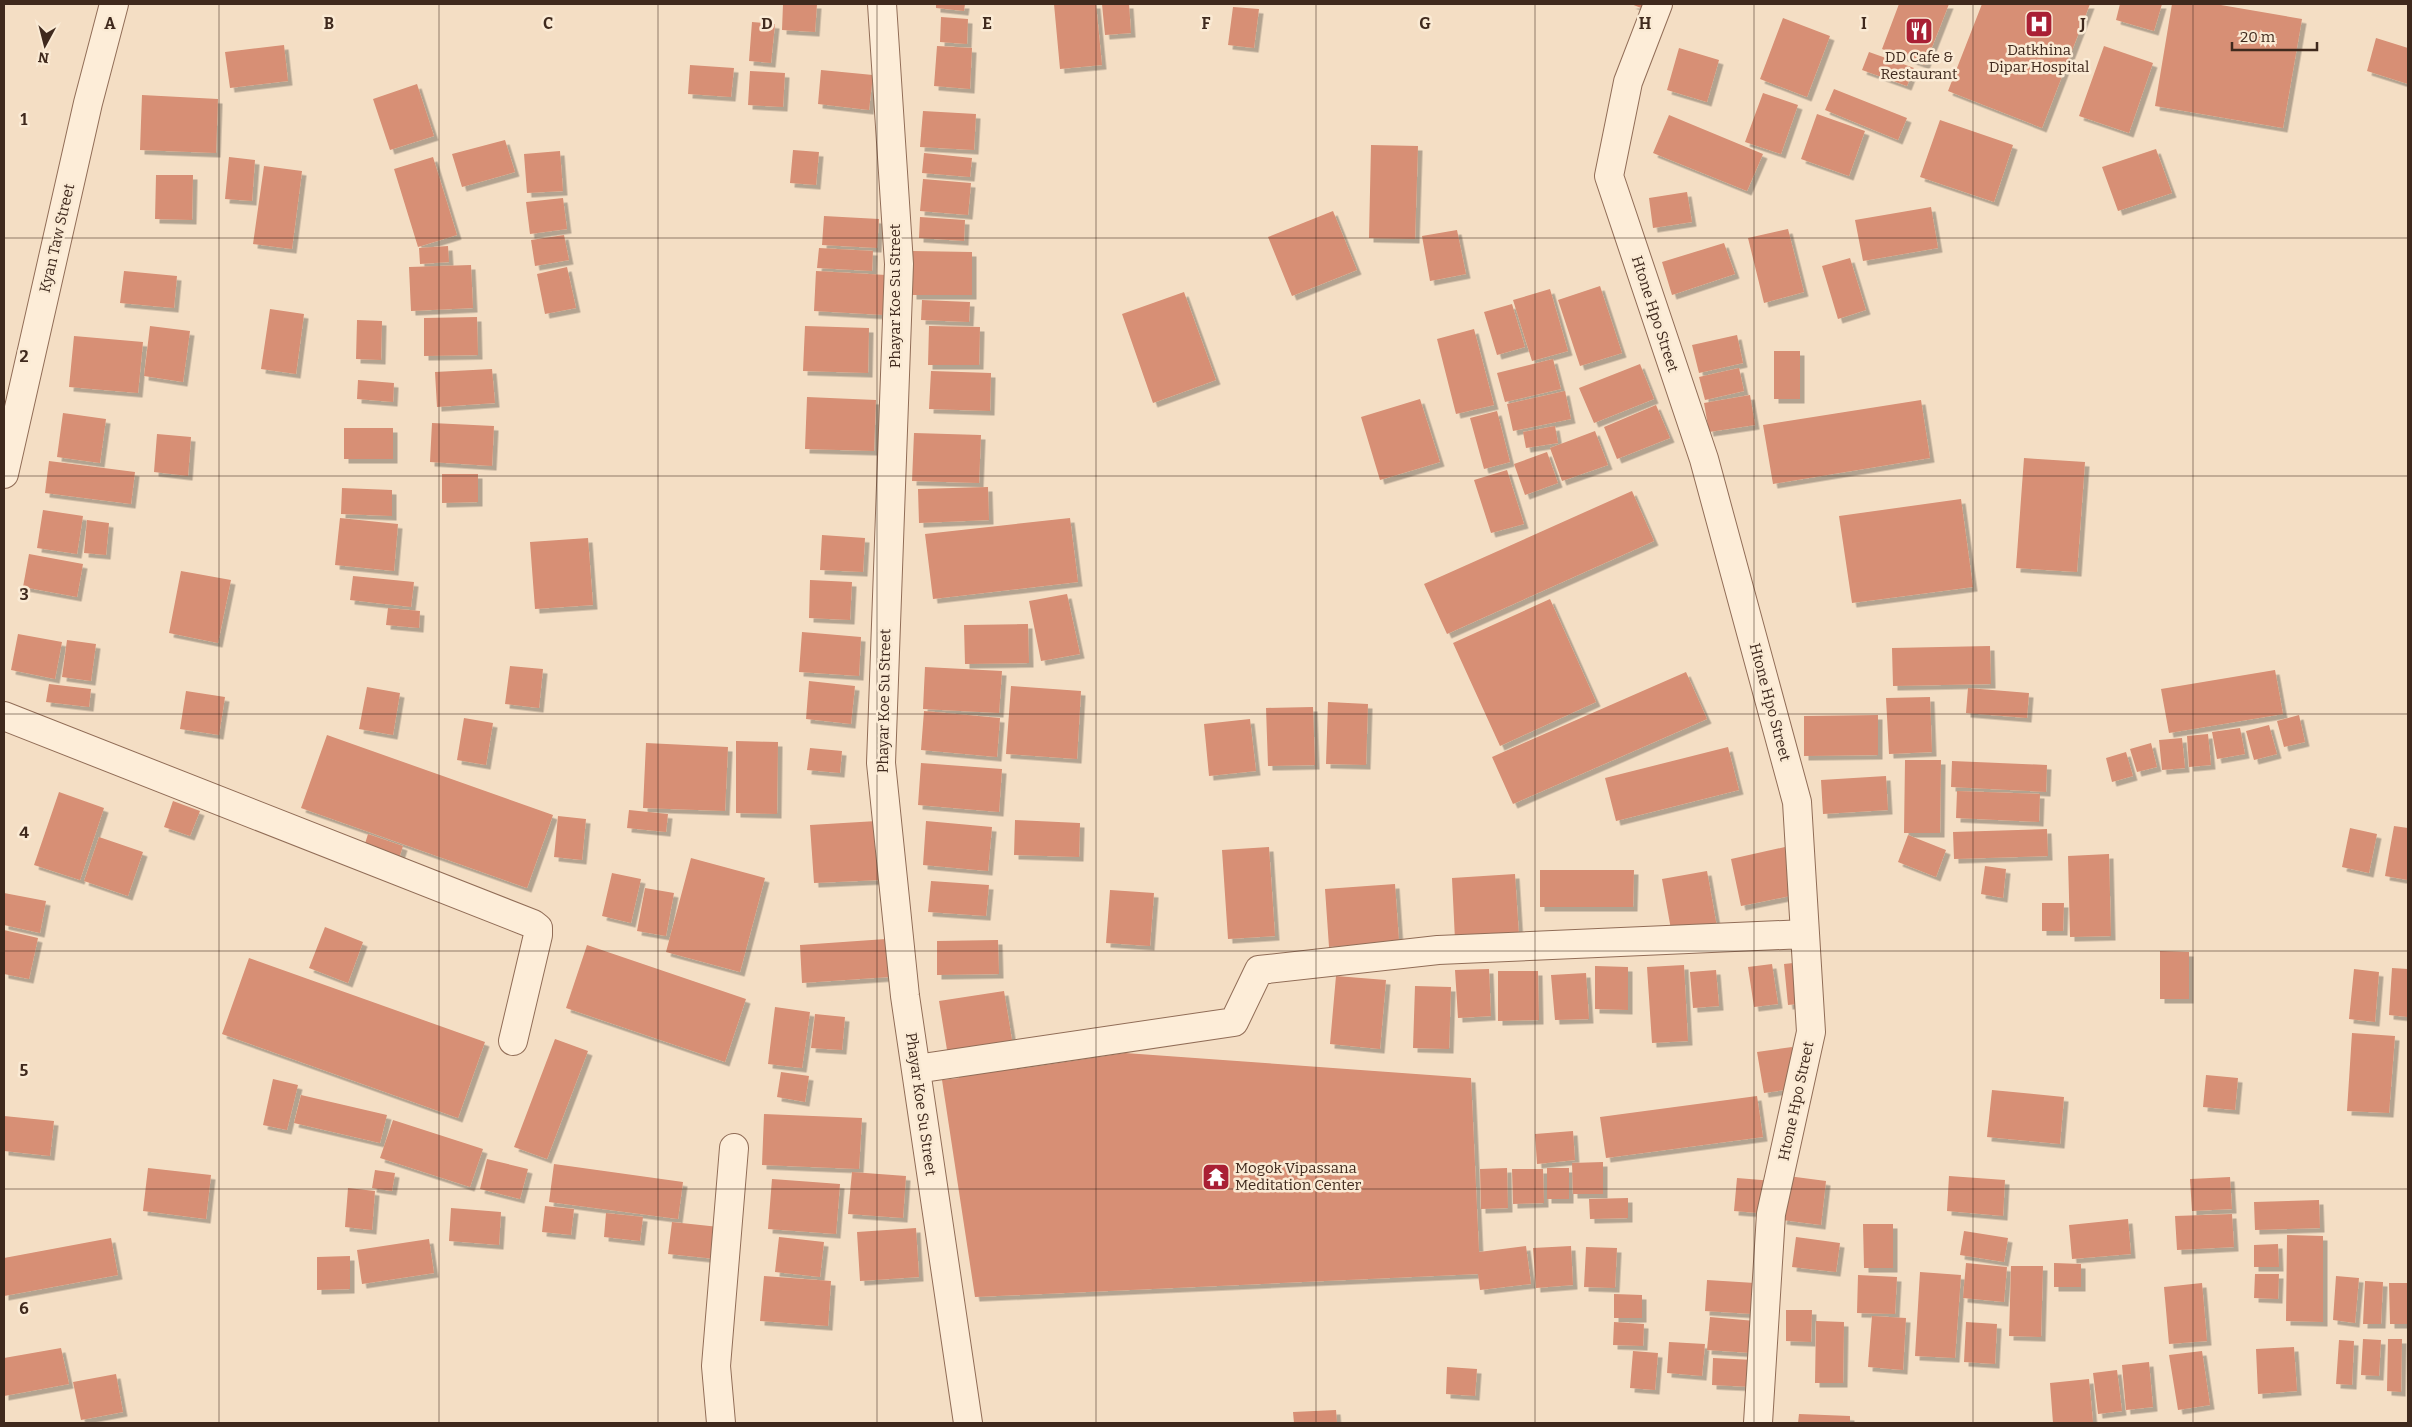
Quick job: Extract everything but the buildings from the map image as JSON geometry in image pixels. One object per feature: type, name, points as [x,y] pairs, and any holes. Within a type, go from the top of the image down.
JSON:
[{"type":"street","name":"Kyan Taw Street","points":[[4,474],[88,103],[114,4]]},
{"type":"street","name":"Phayar Koe Su Street","points":[[882,4],[899,264],[880,763],[905,996],[968,1423]]},
{"type":"street","name":"Htone Hpo Street","points":[[1658,4],[1628,82],[1609,176],[1704,459],[1797,802],[1811,1032],[1771,1214],[1758,1423]]},
{"type":"street","points":[[4,716],[534,924],[538,928],[538,935],[512,1041]]},
{"type":"street","points":[[916,1069],[1234,1022],[1259,970],[1438,950],[1805,934]]},
{"type":"street","points":[[721,1423],[716,1366],[734,1148]]},
{"type":"place","name":"Datkhina Dipar Hospital","points":[[2039,24]]},
{"type":"place","name":"DD Cafe & Restaurant","points":[[1919,31]]},
{"type":"place","name":"Mogok Vipassana Meditation Center","points":[[1216,1177]]}]
